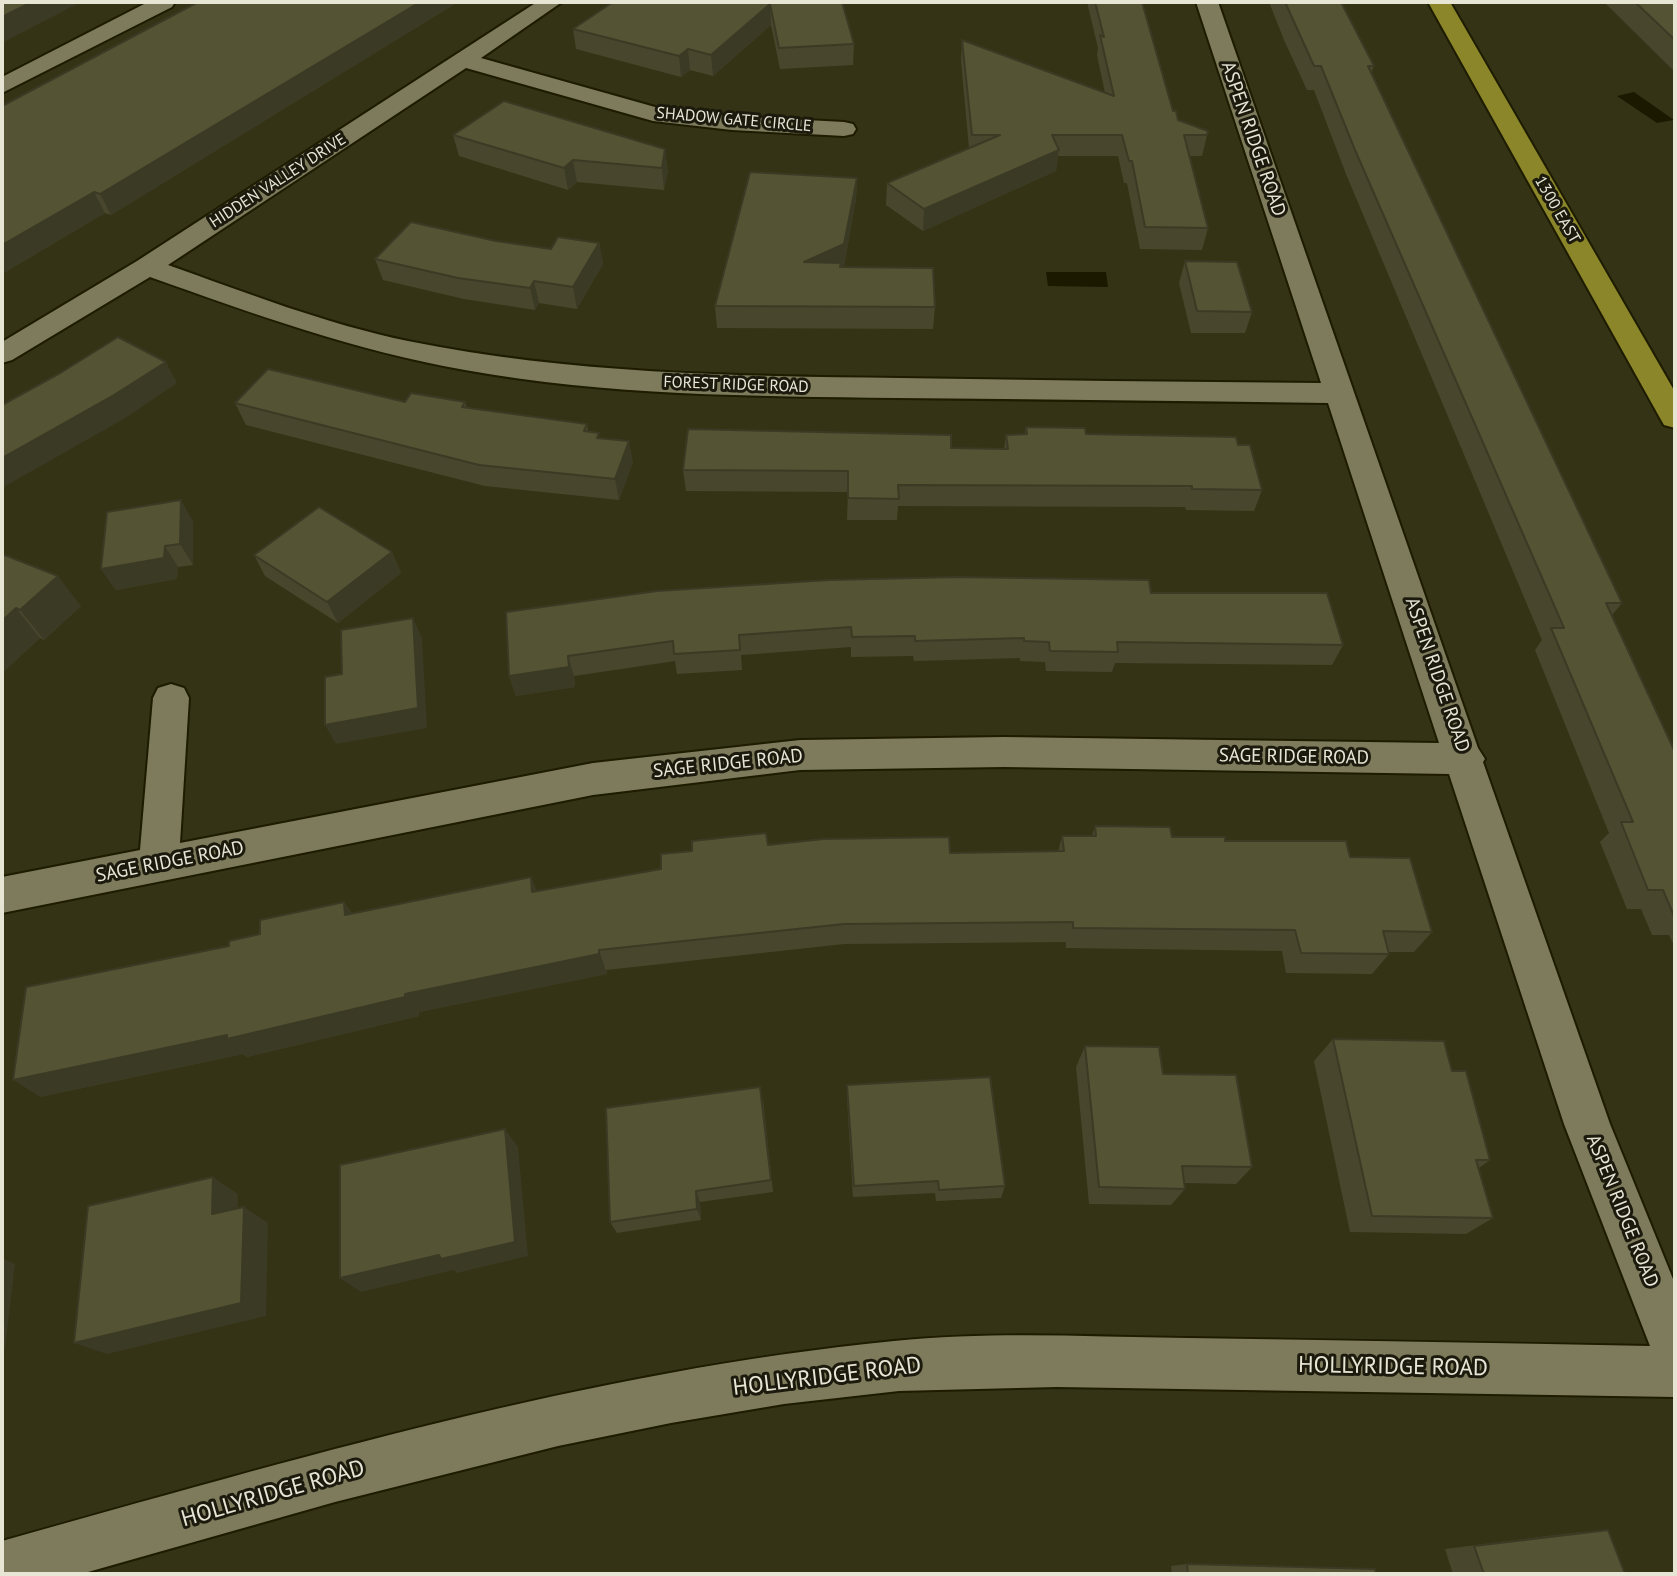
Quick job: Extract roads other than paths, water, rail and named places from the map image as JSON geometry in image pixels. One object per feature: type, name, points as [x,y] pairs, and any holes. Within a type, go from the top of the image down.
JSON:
[{"type":"main road","name":"1300 EAST","points":[[1439,2],[1675,418]]},
{"type":"street","points":[[2,86],[164,2]]},
{"type":"street","name":"HIDDEN VALLEY DRIVE","points":[[2,354],[147,267],[551,2]]},
{"type":"street","name":"ASPEN RIDGE ROAD","points":[[1207,2],[1466,759],[1587,1124],[1675,1345]]},
{"type":"street","name":"SHADOW GATE CIRCLE","points":[[462,60],[653,114],[732,123],[844,129]]},
{"type":"street","name":"FOREST RIDGE ROAD","points":[[147,267],[305,322],[407,350],[588,377],[766,387],[1339,393]]},
{"type":"street","points":[[159,864],[171,698]]},
{"type":"street","name":"SAGE RIDGE ROAD","points":[[2,895],[593,779],[800,755],[1004,751],[1466,759]]},
{"type":"street","name":"HOLLYRIDGE ROAD","points":[[2,1569],[446,1446],[601,1410],[751,1384],[900,1366],[1052,1362],[1675,1372]]}]
